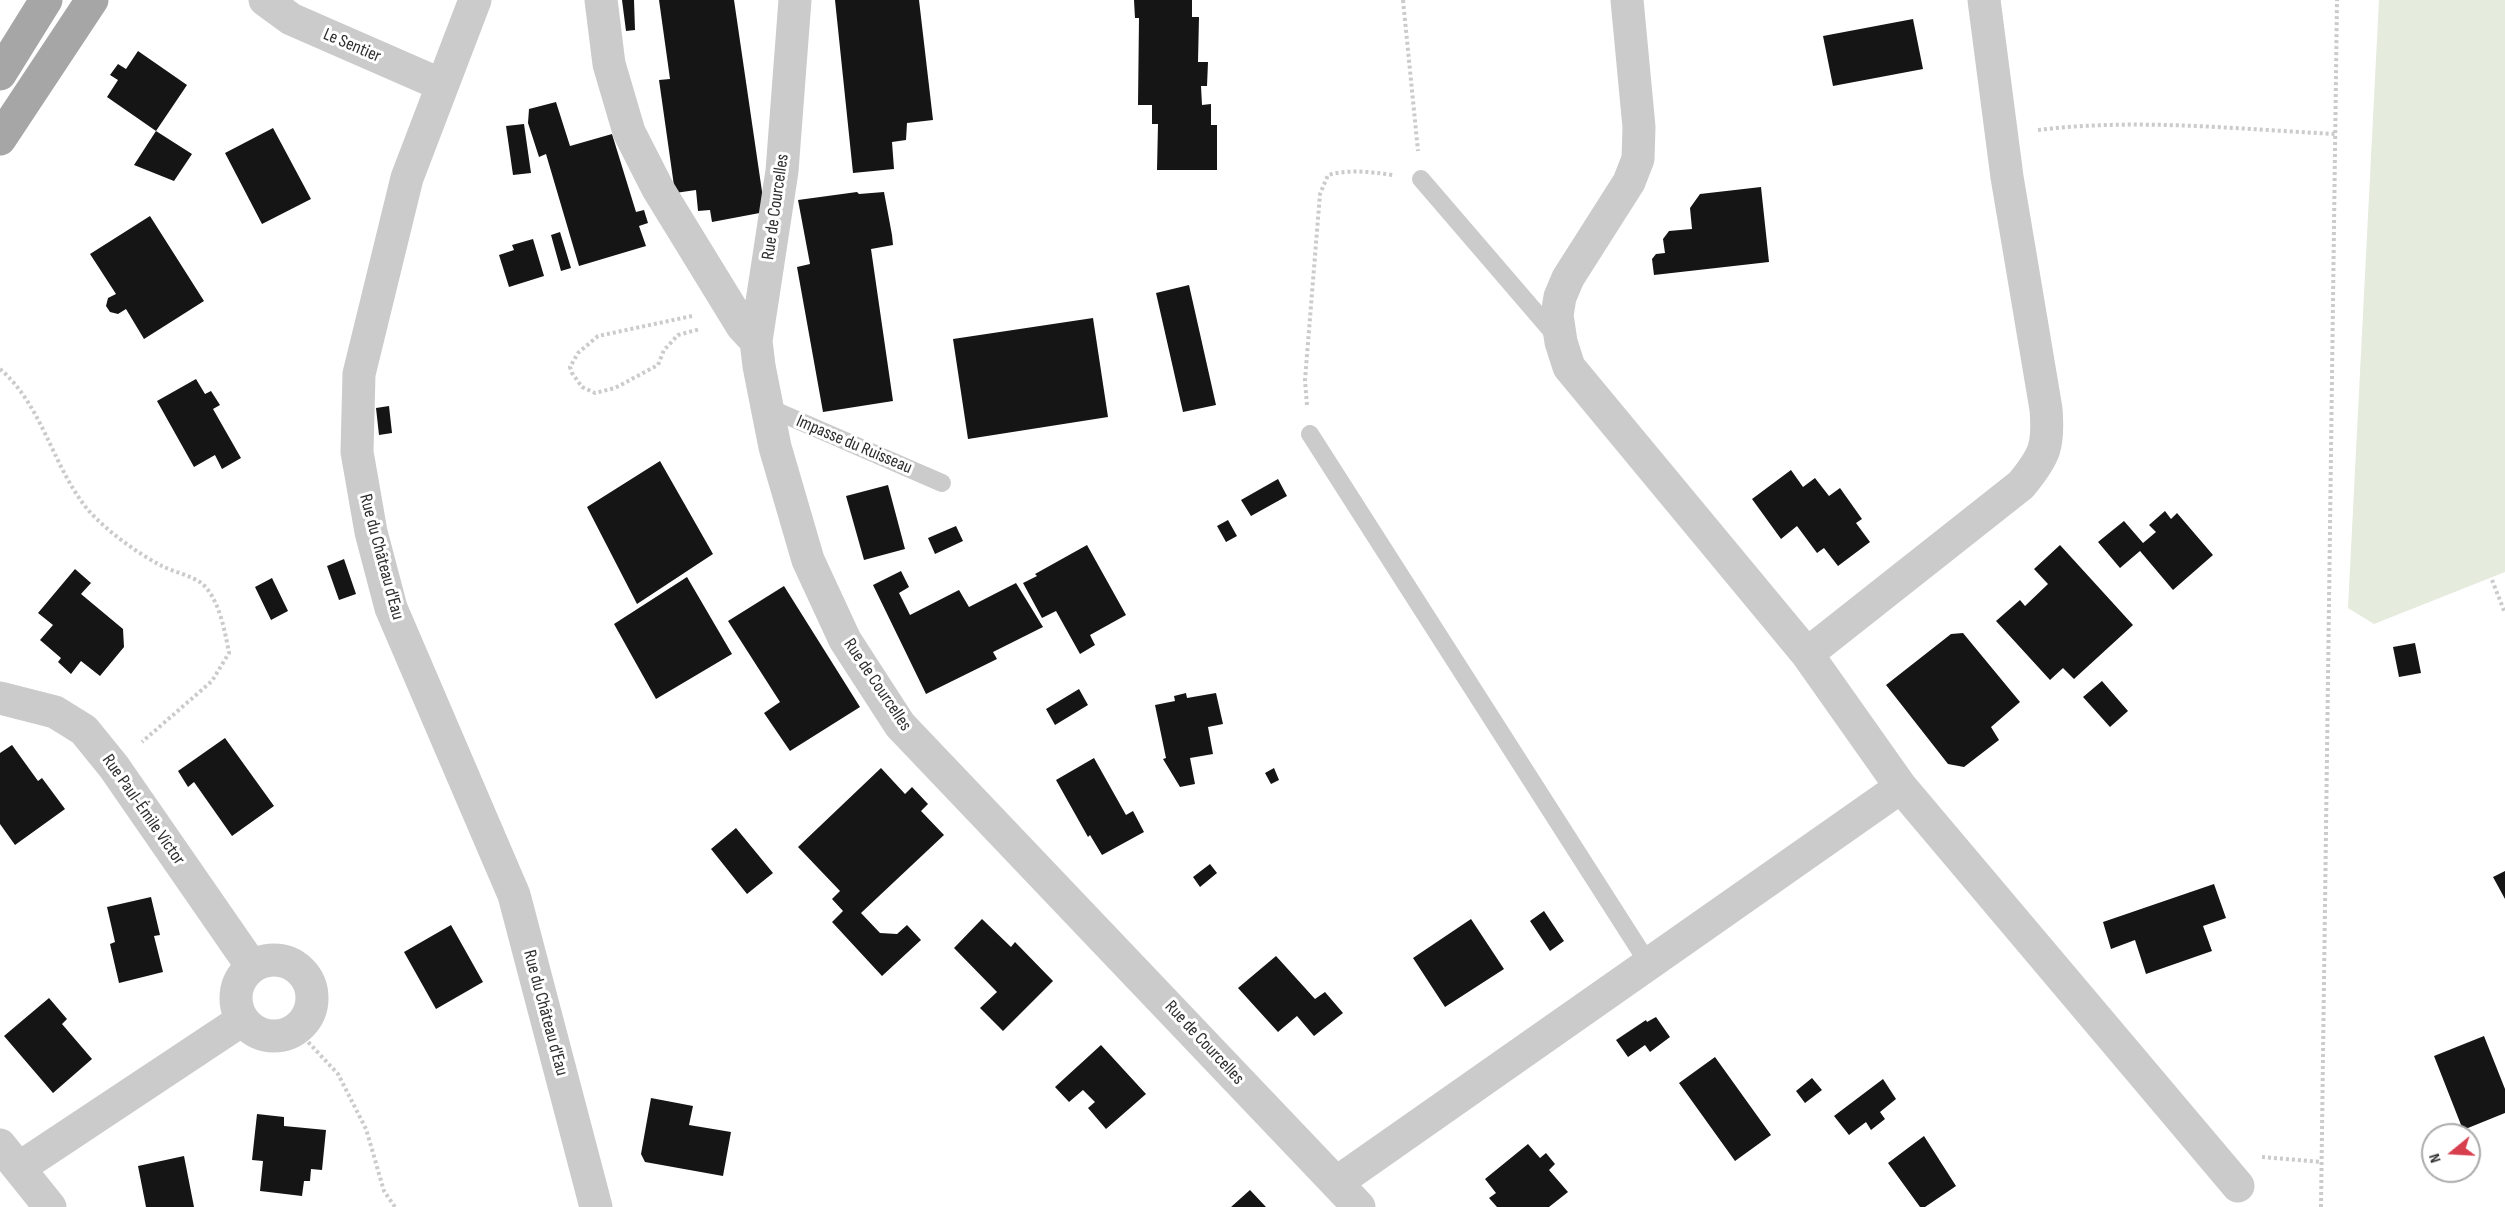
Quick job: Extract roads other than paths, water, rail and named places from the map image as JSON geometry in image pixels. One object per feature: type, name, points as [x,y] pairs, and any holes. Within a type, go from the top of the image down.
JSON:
[{"type":"main road","points":[[0,74],[46,0]]},
{"type":"main road","points":[[0,139],[92,0]]},
{"type":"street","name":"Le Sentier","points":[[266,0],[291,20],[442,85]]},
{"type":"street","name":"Rue du Château d'Eau","points":[[475,0],[407,178],[359,374],[357,452],[371,532],[391,608],[514,895],[596,1207]]},
{"type":"street","points":[[601,0],[609,64],[629,132],[658,189],[742,326],[756,341]]},
{"type":"street","name":"Rue de Courcelles","points":[[795,0],[782,171],[756,341],[775,447],[808,560],[845,640],[900,724],[1359,1207]]},
{"type":"street","points":[[1627,0],[1639,127],[1638,159],[1629,182],[1568,278],[1560,297],[1557,315],[1561,342],[1569,367],[1807,654],[1901,788],[2238,1185]]},
{"type":"street","points":[[1807,654],[2021,484],[2040,463],[2048,440],[2046,409],[2001,134],[1984,0]]},
{"type":"street","name":"Rue Paul-Émile Victor","points":[[0,698],[55,712],[84,730],[114,767],[251,965]]},
{"type":"street","points":[[1336,1183],[1901,788]]},
{"type":"street","points":[[280,959],[294,964],[305,975],[311,989],[312,1004],[307,1018],[296,1029],[283,1036],[267,1036],[253,1030],[242,1020],[236,1006],[236,991],[241,976],[251,965],[265,960],[280,959]]},
{"type":"street","points":[[50,1207],[9,1157],[242,1020]]},
{"type":"lane","points":[[1420,179],[1561,342]]},
{"type":"lane","name":"Impasse du Ruisseau","points":[[767,407],[942,483]]},
{"type":"lane","points":[[1310,434],[1648,963]]}]
